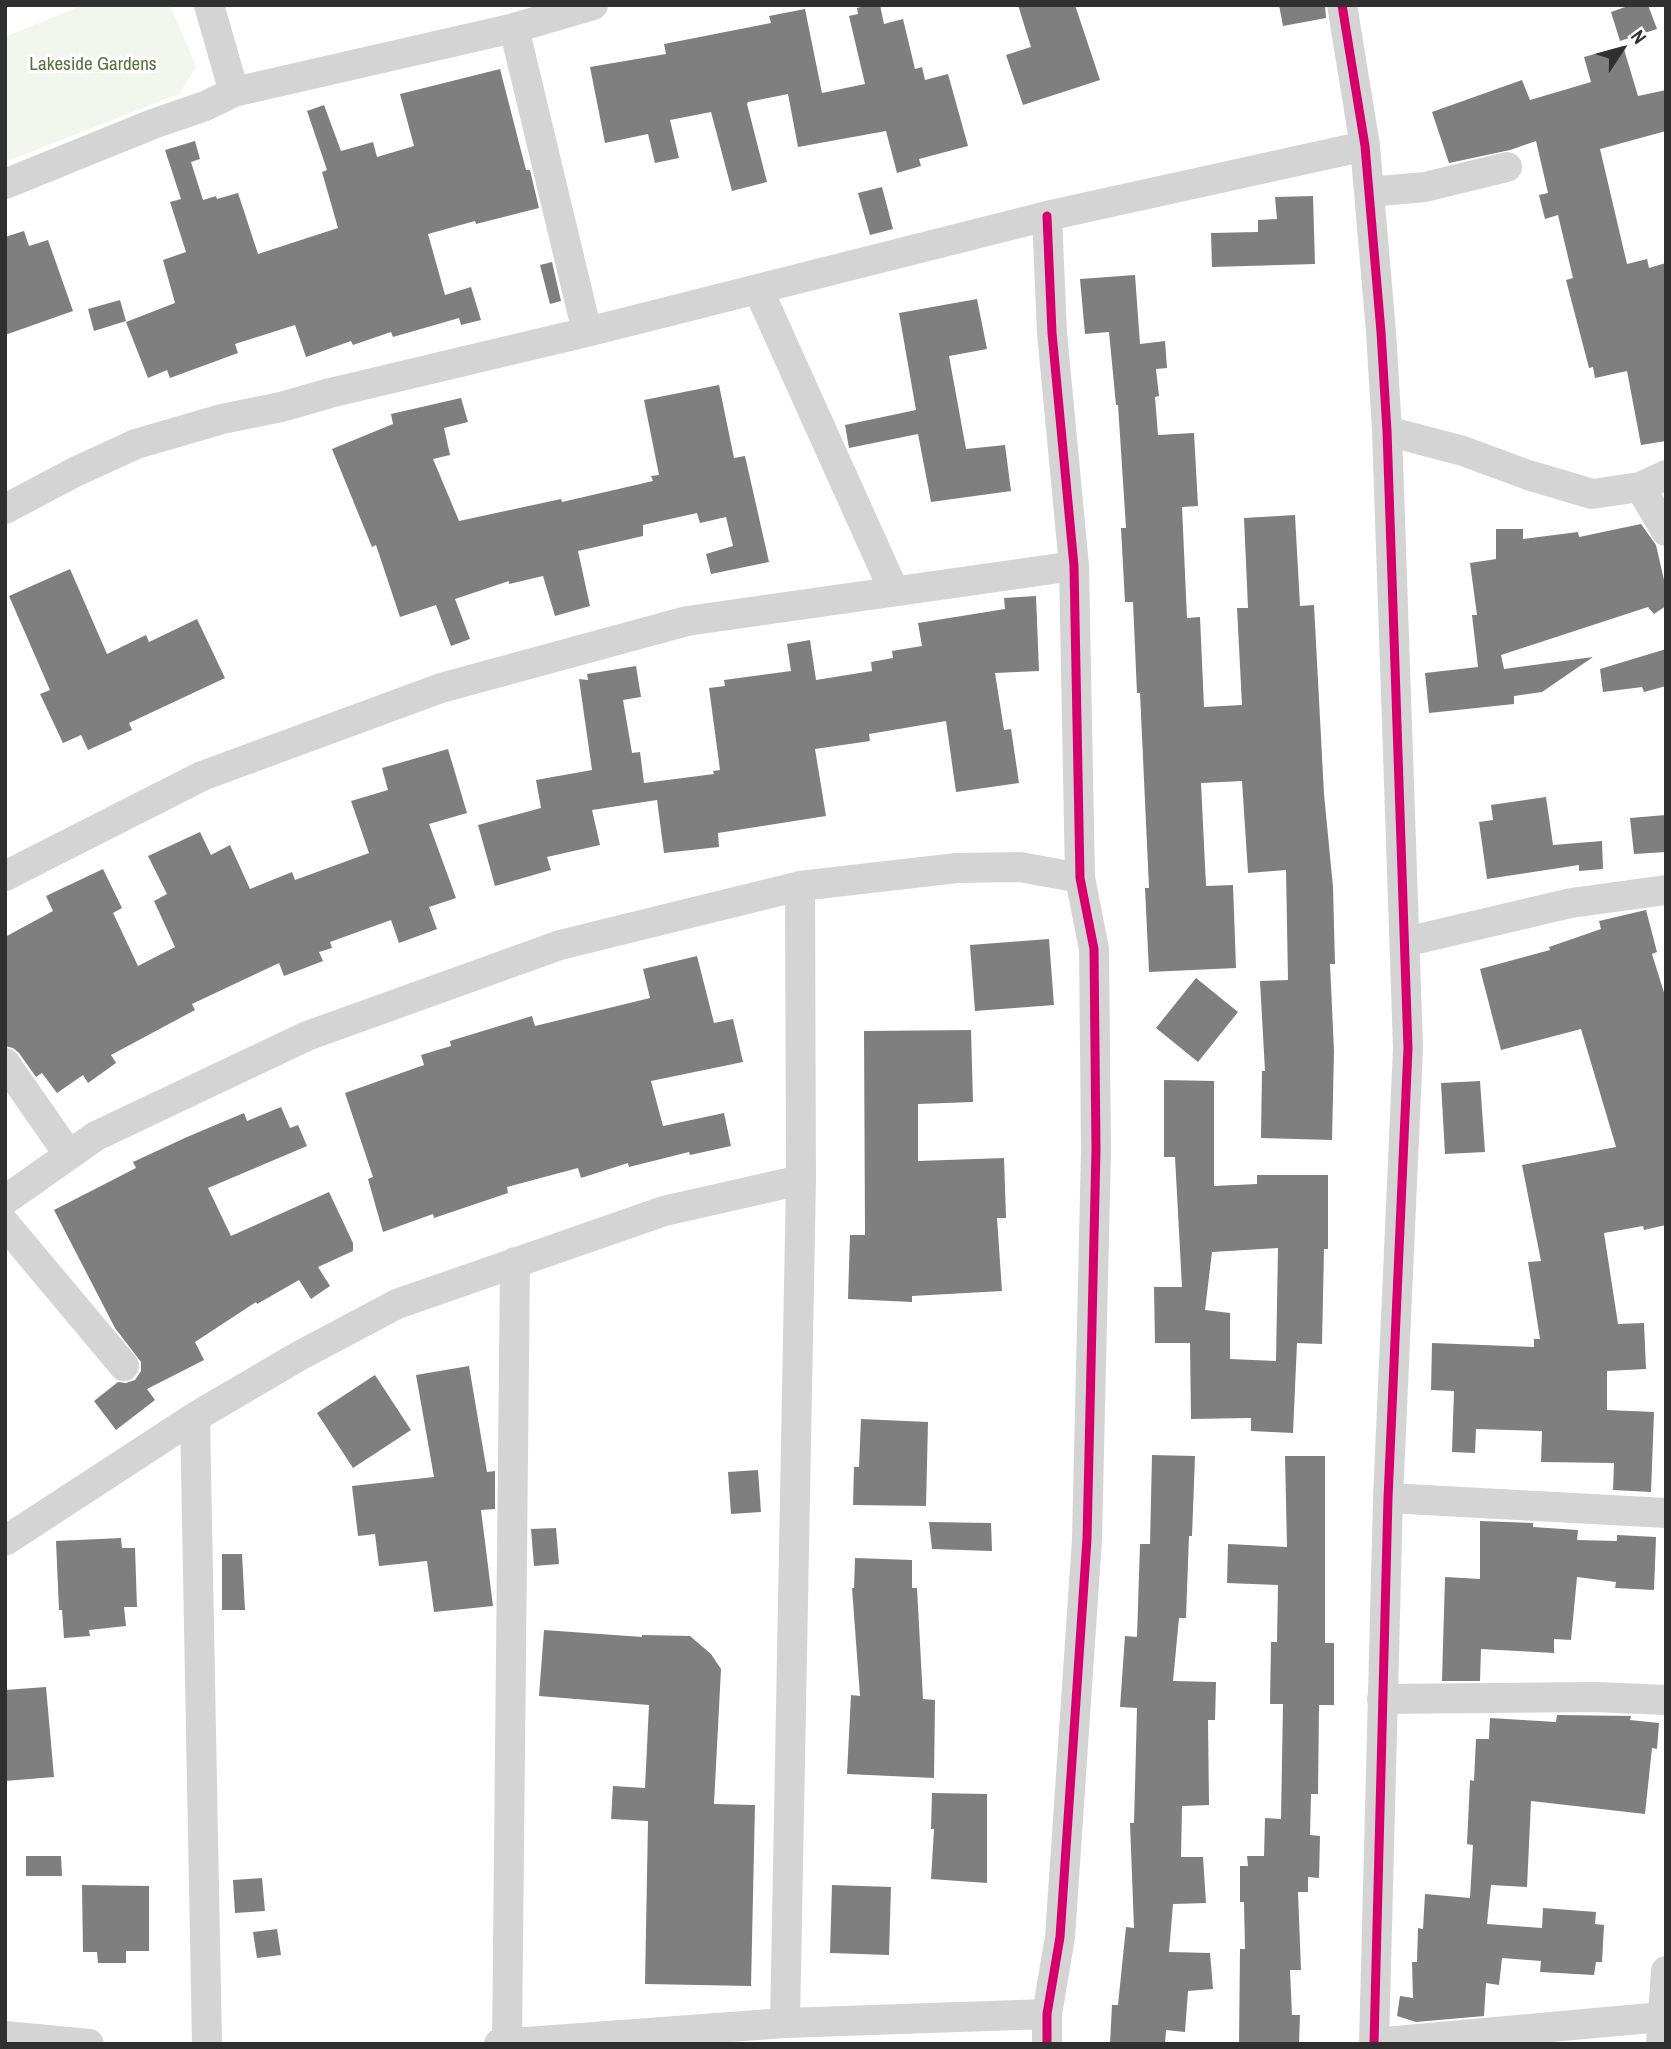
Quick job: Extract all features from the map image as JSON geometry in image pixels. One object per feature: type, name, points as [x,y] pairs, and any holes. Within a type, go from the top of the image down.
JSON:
[{"type":"street","points":[[209,5],[234,92]]},
{"type":"street","points":[[5,184],[153,124],[205,106],[234,92],[514,28],[593,5]]},
{"type":"street","points":[[1342,5],[1365,146],[1387,431],[1408,1048],[1388,1498],[1374,2043],[1661,2030],[1666,1971]]},
{"type":"street","points":[[514,28],[587,332]]},
{"type":"street","points":[[5,509],[136,444],[222,419],[587,332],[1047,216],[1365,146]]},
{"type":"street","points":[[1368,192],[1425,187],[1507,167]]},
{"type":"street","points":[[1047,216],[1052,333],[1074,566],[1080,878],[1094,948],[1096,1150],[1087,1539],[1060,1937],[1047,2014],[1047,2044]]},
{"type":"street","points":[[758,289],[894,591]]},
{"type":"street","points":[[1387,431],[1463,451],[1528,475],[1592,494],[1653,481],[1666,531]]},
{"type":"street","points":[[5,876],[202,776],[442,688],[687,621],[1074,566]]},
{"type":"street","points":[[5,1199],[96,1136],[307,1036],[560,945],[800,886],[957,868],[1020,867],[1080,878]]},
{"type":"street","points":[[785,2024],[801,1180],[800,886]]},
{"type":"street","points":[[1405,942],[1571,903],[1666,890]]},
{"type":"street","points":[[5,1063],[69,1155]]},
{"type":"street","points":[[5,1541],[195,1418],[299,1356],[397,1304],[664,1211],[801,1180]]},
{"type":"street","points":[[5,1224],[124,1366]]},
{"type":"street","points":[[507,2044],[515,1262]]},
{"type":"street","points":[[195,1418],[207,2044]]},
{"type":"street","points":[[1388,1498],[1666,1513]]},
{"type":"street","points":[[1382,1699],[1595,1697],[1666,1700]]},
{"type":"street","points":[[499,2044],[785,2024],[1047,2014]]},
{"type":"street","points":[[5,2036],[89,2044]]},
{"type":"green space","name":"Lakeside Gardens","points":[[83,5],[170,5],[196,67],[179,94],[5,162],[5,37]]},
{"type":"building","points":[[880,5],[884,24],[903,19],[915,69],[922,67],[925,80],[948,74],[968,146],[919,159],[921,166],[897,173],[886,131],[798,147],[788,94],[747,104],[767,182],[732,191],[711,112],[670,120],[679,158],[655,163],[648,134],[605,143],[590,67],[666,54],[664,44],[771,23],[769,16],[805,9],[822,93],[865,84],[849,16],[858,14],[857,8]]},
{"type":"building","points":[[1018,5],[1075,5],[1100,80],[1023,105],[1006,55],[1031,47]]},
{"type":"building","points":[[1279,5],[1325,5],[1326,18],[1283,26]]},
{"type":"building","points":[[1631,5],[1648,5],[1657,29],[1620,41],[1611,12]]},
{"type":"building","points":[[1623,46],[1638,96],[1666,90],[1666,131],[1600,149],[1627,264],[1647,259],[1649,268],[1666,263],[1666,441],[1641,445],[1627,371],[1595,378],[1593,367],[1589,368],[1566,280],[1573,278],[1558,215],[1545,219],[1539,195],[1548,193],[1536,141],[1510,150],[1449,163],[1432,112],[1522,80],[1530,100],[1591,82],[1584,57]]},
{"type":"building","points":[[500,69],[526,170],[530,170],[539,208],[428,234],[445,295],[471,287],[481,320],[461,325],[459,318],[393,337],[391,332],[353,345],[351,341],[306,357],[295,325],[235,344],[238,353],[170,378],[167,370],[148,378],[126,322],[175,303],[163,260],[186,252],[170,202],[181,199],[165,150],[195,141],[200,159],[191,162],[203,200],[238,193],[258,254],[338,228],[322,172],[327,170],[307,111],[324,105],[341,151],[373,142],[377,157],[414,146],[400,94]]},
{"type":"building","points":[[882,187],[893,229],[870,235],[858,193]]},
{"type":"building","points":[[1313,196],[1315,264],[1212,267],[1211,233],[1258,232],[1258,220],[1277,219],[1275,197]]},
{"type":"building","points":[[24,231],[29,246],[48,240],[73,311],[5,335],[5,237]]},
{"type":"building","points":[[552,262],[561,301],[550,304],[540,265]]},
{"type":"building","points":[[1135,275],[1140,344],[1165,341],[1167,368],[1156,369],[1159,396],[1155,397],[1158,435],[1194,433],[1198,506],[1182,507],[1187,618],[1200,617],[1204,707],[1242,705],[1237,608],[1248,608],[1244,518],[1295,515],[1300,606],[1314,605],[1324,794],[1333,887],[1335,964],[1330,964],[1334,1051],[1332,1140],[1261,1138],[1262,1071],[1265,1071],[1260,981],[1288,980],[1286,870],[1248,873],[1242,781],[1201,783],[1206,886],[1233,885],[1236,968],[1149,972],[1145,888],[1149,888],[1140,693],[1137,693],[1133,602],[1125,602],[1121,528],[1126,528],[1118,405],[1109,332],[1085,334],[1080,279]]},
{"type":"building","points":[[977,299],[987,349],[949,356],[966,449],[1005,445],[1011,491],[931,502],[918,434],[849,448],[845,425],[916,410],[899,313]]},
{"type":"building","points":[[120,300],[126,321],[94,331],[88,309]]},
{"type":"building","points":[[719,385],[734,458],[745,456],[769,562],[711,574],[706,554],[733,546],[726,517],[700,523],[697,513],[643,525],[643,536],[578,551],[590,606],[555,616],[543,576],[509,584],[509,581],[455,599],[470,639],[451,646],[436,605],[400,617],[376,545],[372,547],[332,449],[393,424],[391,414],[461,398],[468,422],[444,428],[450,455],[433,459],[459,521],[561,499],[562,502],[653,481],[651,476],[659,475],[644,400]]},
{"type":"building","points":[[1641,524],[1656,545],[1666,589],[1666,606],[1654,614],[1648,607],[1501,655],[1504,669],[1593,657],[1542,692],[1514,696],[1514,704],[1429,713],[1425,673],[1478,667],[1472,615],[1477,615],[1470,563],[1496,559],[1496,529],[1523,529],[1523,539],[1578,532],[1579,537]]},
{"type":"building","points":[[70,569],[107,654],[146,635],[149,642],[197,619],[225,678],[129,723],[132,730],[88,750],[81,735],[63,743],[40,694],[50,690],[9,596]]},
{"type":"building","points":[[1036,596],[1039,671],[995,673],[1004,730],[1011,729],[1019,783],[956,792],[946,721],[869,734],[870,741],[815,749],[826,816],[718,833],[719,847],[664,853],[657,800],[592,810],[600,845],[547,857],[551,870],[495,886],[478,825],[541,808],[536,780],[592,770],[579,679],[588,680],[587,674],[636,666],[641,697],[623,700],[632,753],[640,752],[644,783],[714,774],[713,771],[720,770],[709,688],[725,686],[724,680],[791,671],[787,644],[810,640],[816,680],[872,671],[871,662],[893,658],[892,651],[922,646],[918,623],[1005,609],[1004,598]]},
{"type":"building","points":[[1666,649],[1666,686],[1644,692],[1642,687],[1603,692],[1600,669]]},
{"type":"building","points":[[448,749],[467,813],[429,824],[456,898],[429,907],[437,929],[399,943],[391,920],[330,942],[332,948],[319,952],[323,961],[284,976],[279,963],[192,1004],[195,1010],[111,1055],[116,1063],[88,1083],[83,1075],[57,1093],[42,1073],[36,1077],[19,1053],[5,1046],[5,937],[53,911],[46,896],[103,869],[122,908],[113,913],[138,966],[175,947],[154,901],[167,894],[148,856],[200,832],[211,855],[230,845],[250,889],[292,872],[295,880],[369,853],[351,801],[388,790],[382,768]]},
{"type":"building","points":[[1546,797],[1553,845],[1602,841],[1603,869],[1579,871],[1579,865],[1487,879],[1479,822],[1493,820],[1491,805]]},
{"type":"building","points":[[1666,815],[1666,852],[1634,854],[1630,818]]},
{"type":"building","points":[[1646,910],[1657,952],[1652,954],[1666,999],[1666,1225],[1644,1230],[1643,1226],[1604,1233],[1618,1324],[1644,1323],[1646,1369],[1607,1371],[1607,1410],[1654,1412],[1651,1492],[1613,1490],[1614,1463],[1541,1462],[1542,1431],[1476,1429],[1475,1453],[1452,1452],[1454,1391],[1431,1390],[1432,1343],[1534,1347],[1534,1339],[1540,1339],[1528,1262],[1541,1261],[1522,1165],[1616,1147],[1581,1029],[1501,1050],[1480,969],[1550,950],[1549,947],[1601,929],[1599,921]]},
{"type":"building","points":[[1049,939],[1054,1005],[975,1011],[970,945]]},
{"type":"building","points":[[697,956],[714,1023],[733,1019],[743,1062],[651,1081],[663,1126],[724,1113],[731,1146],[690,1155],[689,1152],[629,1167],[628,1163],[581,1178],[578,1168],[507,1187],[508,1193],[434,1218],[433,1214],[383,1232],[368,1179],[373,1177],[345,1093],[424,1065],[421,1055],[451,1046],[450,1041],[532,1016],[535,1026],[650,998],[643,969]]},
{"type":"building","points":[[1196,978],[1238,1012],[1198,1062],[1156,1028]]},
{"type":"building","points":[[971,1030],[973,1102],[918,1104],[918,1161],[1004,1158],[1006,1218],[997,1218],[1002,1291],[912,1296],[912,1302],[848,1299],[850,1235],[865,1235],[864,1031]]},
{"type":"building","points":[[1164,1080],[1214,1081],[1214,1186],[1257,1184],[1257,1175],[1328,1175],[1328,1249],[1324,1249],[1322,1344],[1297,1343],[1293,1433],[1251,1431],[1251,1418],[1191,1419],[1190,1343],[1155,1343],[1154,1287],[1182,1287],[1175,1157],[1164,1157]],"holes":[[[1278,1248],[1276,1361],[1230,1359],[1230,1313],[1205,1310],[1212,1252]]]},
{"type":"building","points":[[1480,1081],[1485,1152],[1445,1154],[1441,1083]]},
{"type":"building","points":[[281,1107],[290,1128],[298,1125],[307,1146],[208,1188],[231,1236],[329,1192],[353,1243],[353,1251],[318,1267],[330,1286],[311,1299],[299,1280],[257,1304],[256,1302],[195,1342],[204,1360],[147,1389],[155,1400],[116,1430],[94,1401],[118,1382],[135,1380],[141,1371],[141,1362],[115,1328],[54,1210],[136,1168],[133,1162],[187,1137],[244,1113],[247,1121]]},
{"type":"building","points":[[469,1366],[487,1472],[495,1471],[495,1509],[481,1510],[493,1606],[434,1612],[427,1561],[379,1566],[375,1534],[358,1536],[352,1486],[434,1477],[416,1375]]},
{"type":"building","points":[[375,1375],[411,1430],[353,1468],[317,1413]]},
{"type":"building","points":[[861,1419],[928,1422],[926,1506],[853,1505],[854,1467],[859,1467]]},
{"type":"building","points":[[1152,1455],[1195,1456],[1186,1618],[1179,1618],[1173,1681],[1216,1682],[1215,1720],[1208,1720],[1209,1805],[1182,1806],[1181,1857],[1203,1857],[1206,1903],[1173,1904],[1169,1952],[1210,1953],[1213,1989],[1188,1991],[1185,2032],[1166,2030],[1165,2044],[1110,2044],[1112,2005],[1118,2005],[1126,1927],[1134,1928],[1130,1823],[1134,1823],[1137,1708],[1120,1707],[1125,1636],[1137,1637],[1140,1544],[1150,1544]]},
{"type":"building","points":[[1285,1456],[1325,1456],[1325,1643],[1334,1643],[1334,1705],[1319,1705],[1318,1794],[1311,1794],[1310,1835],[1320,1836],[1319,1878],[1308,1877],[1308,1892],[1298,1892],[1301,1970],[1290,1970],[1292,2015],[1300,2015],[1299,2044],[1239,2044],[1240,1949],[1245,1949],[1244,1902],[1240,1902],[1240,1866],[1248,1866],[1247,1856],[1264,1856],[1265,1818],[1281,1819],[1283,1704],[1270,1704],[1271,1642],[1277,1642],[1278,1585],[1227,1583],[1228,1544],[1287,1547]]},
{"type":"building","points":[[758,1470],[761,1512],[731,1514],[728,1472]]},
{"type":"building","points":[[1480,1521],[1533,1523],[1533,1527],[1578,1530],[1577,1540],[1617,1541],[1617,1535],[1656,1537],[1654,1590],[1615,1588],[1616,1582],[1577,1577],[1571,1640],[1554,1639],[1554,1653],[1481,1649],[1480,1681],[1442,1681],[1445,1577],[1480,1579]]},
{"type":"building","points":[[929,1522],[991,1523],[992,1551],[932,1549]]},
{"type":"building","points":[[556,1528],[559,1564],[534,1566],[531,1529]]},
{"type":"building","points":[[121,1538],[122,1548],[135,1548],[137,1607],[124,1607],[126,1626],[89,1630],[90,1636],[64,1638],[62,1610],[59,1610],[56,1541]]},
{"type":"building","points":[[222,1554],[242,1554],[245,1610],[222,1610]]},
{"type":"building","points":[[855,1558],[912,1560],[912,1588],[917,1588],[923,1699],[935,1700],[934,1778],[847,1774],[851,1695],[860,1696],[852,1588]]},
{"type":"building","points":[[544,1630],[642,1637],[690,1636],[711,1654],[721,1669],[714,1804],[755,1805],[751,1986],[645,1984],[648,1821],[611,1819],[613,1786],[645,1788],[649,1705],[539,1696]]},
{"type":"building","points":[[46,1687],[54,1777],[5,1781],[5,1690]]},
{"type":"building","points":[[1557,1715],[1631,1716],[1630,1720],[1659,1723],[1657,1749],[1652,1748],[1645,1814],[1531,1801],[1527,1887],[1491,1885],[1487,1924],[1542,1928],[1543,1908],[1596,1912],[1595,1924],[1604,1925],[1602,1962],[1596,1962],[1594,1975],[1540,1972],[1541,1961],[1502,1958],[1499,1985],[1486,1983],[1484,2016],[1416,2022],[1397,2016],[1400,1996],[1413,1998],[1412,1962],[1417,1962],[1418,1928],[1423,1929],[1425,1894],[1470,1898],[1473,1845],[1467,1844],[1470,1780],[1474,1781],[1476,1739],[1489,1739],[1490,1718],[1556,1722]]},
{"type":"building","points":[[932,1793],[987,1794],[987,1883],[931,1879],[934,1829],[931,1829]]},
{"type":"building","points":[[26,1856],[61,1856],[62,1876],[26,1876]]},
{"type":"building","points":[[262,1878],[265,1911],[235,1913],[233,1880]]},
{"type":"building","points":[[82,1885],[149,1886],[149,1951],[126,1951],[126,1963],[98,1963],[97,1952],[83,1952]]},
{"type":"building","points":[[832,1885],[891,1887],[889,1955],[830,1953]]},
{"type":"building","points":[[277,1929],[281,1955],[257,1958],[253,1932]]},
{"type":"cycle path","points":[[1342,5],[1365,146],[1381,332],[1387,431],[1408,1048],[1388,1498],[1374,2044]]},
{"type":"cycle path","points":[[1047,216],[1052,333],[1074,566],[1080,878],[1094,949],[1096,1150],[1087,1539],[1060,1937],[1047,2014],[1047,2044]]}]
